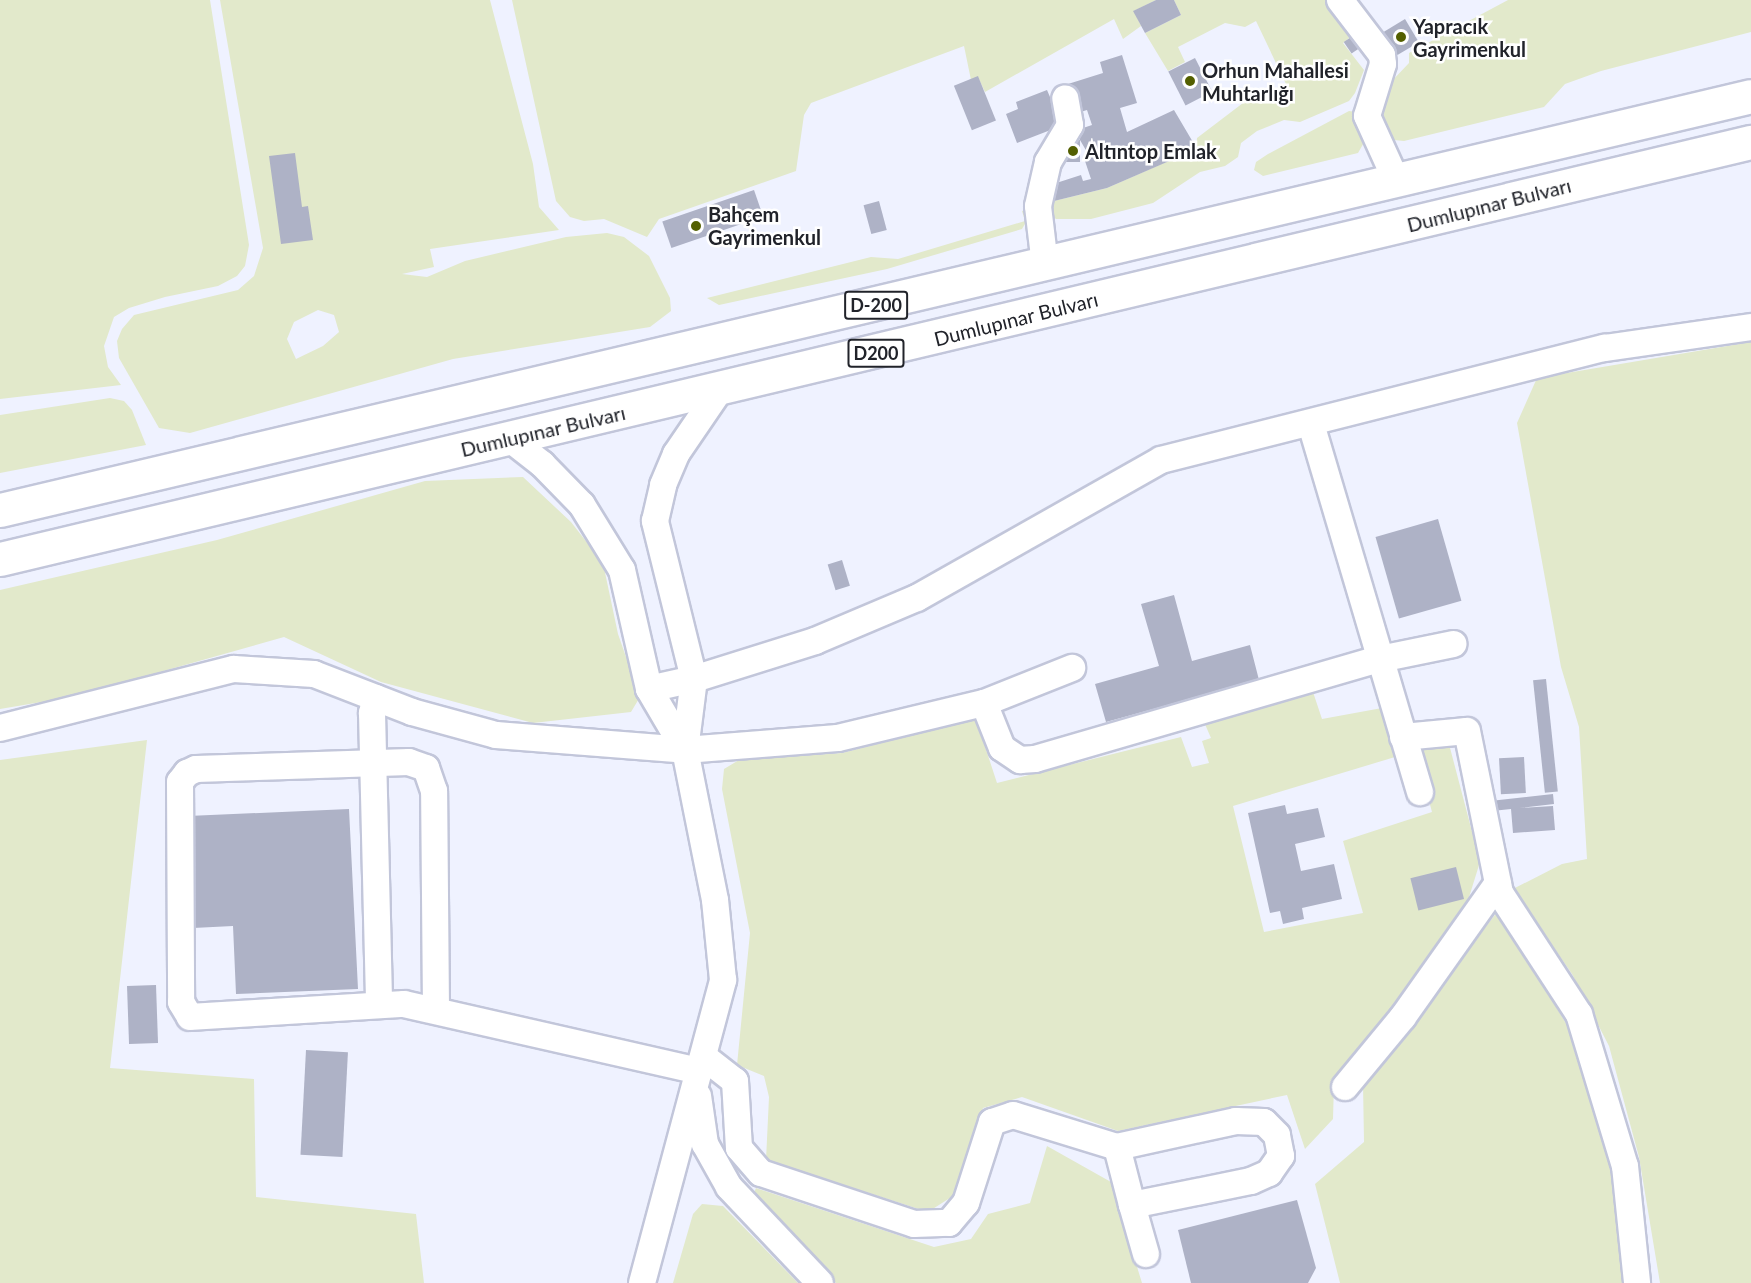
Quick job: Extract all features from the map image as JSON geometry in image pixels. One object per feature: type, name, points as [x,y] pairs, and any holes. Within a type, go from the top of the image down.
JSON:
[{"type":"highway","name":"D-200","points":[[0,510],[1397,182],[1751,96]]},
{"type":"highway","name":"Dumlupınar Bulvarı","points":[[0,559],[719,391],[1751,142]]},
{"type":"street","points":[[1340,0],[1382,55],[1383,64],[1367,116],[1397,182]]},
{"type":"street","points":[[1045,265],[1038,206],[1048,162],[1070,125],[1065,98]]},
{"type":"street","points":[[649,689],[694,680],[815,641],[917,598],[1161,460],[1605,348],[1751,327]]},
{"type":"street","points":[[685,750],[694,680],[655,521],[663,485],[676,454],[719,391]]},
{"type":"street","points":[[1311,424],[1420,792]]},
{"type":"street","points":[[510,439],[542,464],[582,505],[622,570],[649,689],[685,750],[716,900],[723,980],[642,1283]]},
{"type":"street","points":[[984,703],[1002,748],[1020,760],[1035,759],[1380,659],[1453,644]]},
{"type":"street","points":[[0,728],[234,669],[314,674],[376,698],[496,735],[685,750],[838,738],[984,703],[1072,668]]},
{"type":"street","points":[[376,698],[372,713],[379,1003]]},
{"type":"street","points":[[1403,737],[1467,731],[1500,893],[1579,1014],[1625,1166],[1637,1283]]},
{"type":"street","points":[[436,1009],[433,778],[426,768],[409,762],[196,769],[187,773],[180,782],[182,1002],[190,1017],[203,1018],[379,1003],[436,1009],[735,1082],[739,1148],[761,1173],[914,1224],[949,1223],[966,1203],[992,1122],[1013,1115],[1117,1147],[1236,1121],[1264,1122],[1277,1136],[1281,1156],[1269,1173],[1251,1181],[1132,1205]]},
{"type":"street","points":[[1345,1087],[1403,1017],[1498,883]]},
{"type":"street","points":[[700,1072],[705,1144],[729,1187],[820,1283]]},
{"type":"street","points":[[1117,1147],[1146,1254]]},
{"type":"green space","points":[[0,0],[210,0],[249,245],[245,266],[237,276],[218,286],[165,297],[129,308],[114,317],[104,346],[108,367],[121,385],[0,399]]},
{"type":"green space","points":[[220,0],[490,0],[533,164],[539,207],[559,230],[430,249],[434,267],[402,274],[427,277],[465,261],[566,237],[607,233],[624,237],[649,256],[670,298],[671,311],[650,327],[453,359],[190,433],[159,428],[119,358],[117,341],[122,329],[134,315],[238,290],[254,276],[263,248]],"holes":[[[318,310],[334,315],[339,332],[323,346],[296,359],[287,339],[294,322]]]},
{"type":"green space","points":[[512,0],[1156,0],[1134,11],[1141,26],[1123,39],[1114,19],[985,92],[978,77],[971,80],[964,46],[811,103],[804,115],[796,171],[659,219],[647,237],[604,219],[584,221],[570,217],[556,201]]},
{"type":"green space","points":[[1174,0],[1328,0],[1354,34],[1343,43],[1364,70],[1355,93],[1349,101],[1300,122],[1284,120],[1257,131],[1241,143],[1238,157],[1225,166],[1200,172],[1153,203],[1091,219],[1056,219],[1051,215],[1050,202],[1107,188],[1196,149],[1197,138],[1243,103],[1286,84],[1256,21],[1245,27],[1225,23],[1178,47],[1185,62],[1168,71],[1145,33],[1181,15]]},
{"type":"green space","points":[[1508,0],[1751,0],[1751,32],[1601,71],[1565,84],[1544,107],[1404,141],[1394,140],[1383,120],[1384,104],[1390,83],[1409,63],[1409,53]]},
{"type":"green space","points":[[1349,111],[1356,112],[1366,139],[1358,153],[1263,176],[1254,170],[1256,162],[1268,154]]},
{"type":"green space","points":[[1035,207],[1022,229],[887,269],[719,305],[707,298],[871,257],[898,259],[1025,221],[1022,211]]},
{"type":"green space","points":[[1751,342],[1751,1283],[1660,1283],[1639,1157],[1609,1046],[1572,974],[1513,889],[1562,864],[1587,859],[1579,727],[1561,667],[1517,423],[1537,378]]},
{"type":"green space","points":[[110,398],[124,401],[132,410],[146,445],[0,473],[0,415]]},
{"type":"green space","points":[[523,477],[571,522],[603,563],[618,634],[640,697],[631,712],[533,723],[381,682],[284,637],[71,697],[0,709],[0,590],[217,540],[425,481]]},
{"type":"green space","points":[[1312,689],[1322,719],[1382,708],[1395,757],[1233,806],[1264,932],[1363,913],[1343,841],[1432,812],[1416,752],[1449,744],[1480,862],[1465,910],[1334,1084],[1333,1119],[1305,1149],[1287,1095],[1118,1131],[1022,1097],[983,1108],[953,1196],[928,1212],[766,1160],[769,1097],[764,1076],[737,1065],[750,933],[722,789],[724,769],[739,760],[842,753],[976,719],[997,783],[1181,737],[1192,767],[1209,763],[1202,741],[1211,738],[1204,722]]},
{"type":"green space","points":[[147,740],[110,1068],[254,1079],[256,1197],[416,1214],[424,1283],[0,1283],[0,760]]},
{"type":"green space","points":[[1498,911],[1567,1025],[1617,1188],[1624,1283],[1340,1283],[1315,1184],[1364,1142],[1363,1084]]},
{"type":"green space","points":[[1047,1146],[1111,1182],[1142,1283],[836,1283],[752,1197],[756,1188],[934,1247],[971,1239],[988,1214],[1030,1203]]},
{"type":"green space","points":[[702,1204],[723,1206],[798,1283],[673,1283],[693,1214]]},
{"type":"building","points":[[1156,0],[1174,0],[1181,15],[1145,33],[1133,11]]},
{"type":"building","name":"Yapracık Gayrimenkul","points":[[1405,19],[1419,42],[1397,55],[1384,32]]},
{"type":"building","points":[[1357,33],[1365,45],[1352,54],[1344,42]]},
{"type":"building","points":[[1122,55],[1137,103],[1120,108],[1127,132],[1174,110],[1197,149],[1107,188],[1050,202],[1047,186],[1081,175],[1083,181],[1091,179],[1085,161],[1091,159],[1077,130],[1092,125],[1087,110],[1077,113],[1068,84],[1103,73],[1100,62]]},
{"type":"building","name":"Orhun Mahallesi Muhtarlığı","points":[[1195,58],[1212,92],[1186,105],[1168,72]]},
{"type":"building","points":[[978,76],[996,121],[972,130],[954,86]]},
{"type":"building","points":[[1047,90],[1050,97],[1055,95],[1066,124],[1017,143],[1006,114],[1018,109],[1016,102]]},
{"type":"building","name":"Altıntop Emlak","points":[[1066,140],[1080,140],[1080,162],[1066,162]]},
{"type":"building","points":[[295,153],[302,207],[308,206],[313,240],[281,244],[269,156]]},
{"type":"building","points":[[754,190],[763,216],[671,248],[662,222]]},
{"type":"building","points":[[879,201],[887,230],[871,234],[864,205]]},
{"type":"building","points":[[1438,519],[1461,601],[1399,619],[1376,537]]},
{"type":"building","points":[[842,560],[850,586],[836,590],[828,564]]},
{"type":"building","points":[[1174,595],[1192,661],[1250,645],[1259,680],[1106,722],[1095,684],[1159,666],[1141,604]]},
{"type":"building","points":[[1546,679],[1558,791],[1545,793],[1533,680]]},
{"type":"building","points":[[1524,757],[1526,793],[1501,794],[1499,758]]},
{"type":"building","points":[[1553,794],[1554,804],[1519,808],[1553,806],[1555,830],[1513,833],[1511,809],[1492,811],[1490,801]]},
{"type":"building","points":[[1285,805],[1287,814],[1318,808],[1325,837],[1295,844],[1301,871],[1334,864],[1342,899],[1302,908],[1304,919],[1283,924],[1280,911],[1270,913],[1248,813]]},
{"type":"building","points":[[349,809],[358,989],[236,994],[233,926],[193,928],[188,816]]},
{"type":"building","points":[[1456,867],[1464,899],[1418,910],[1410,878]]},
{"type":"building","points":[[156,985],[158,1043],[129,1044],[127,986]]},
{"type":"building","points":[[306,1050],[348,1052],[342,1157],[301,1155]]},
{"type":"building","points":[[1297,1200],[1316,1268],[1308,1283],[1191,1283],[1178,1230]]},
{"type":"place","name":"Yapracık Gayrimenkul","points":[[1401,37]]},
{"type":"place","name":"Orhun Mahallesi Muhtarlığı","points":[[1190,81]]},
{"type":"place","name":"Altıntop Emlak","points":[[1073,151]]},
{"type":"place","name":"Bahçem Gayrimenkul","points":[[696,226]]}]
